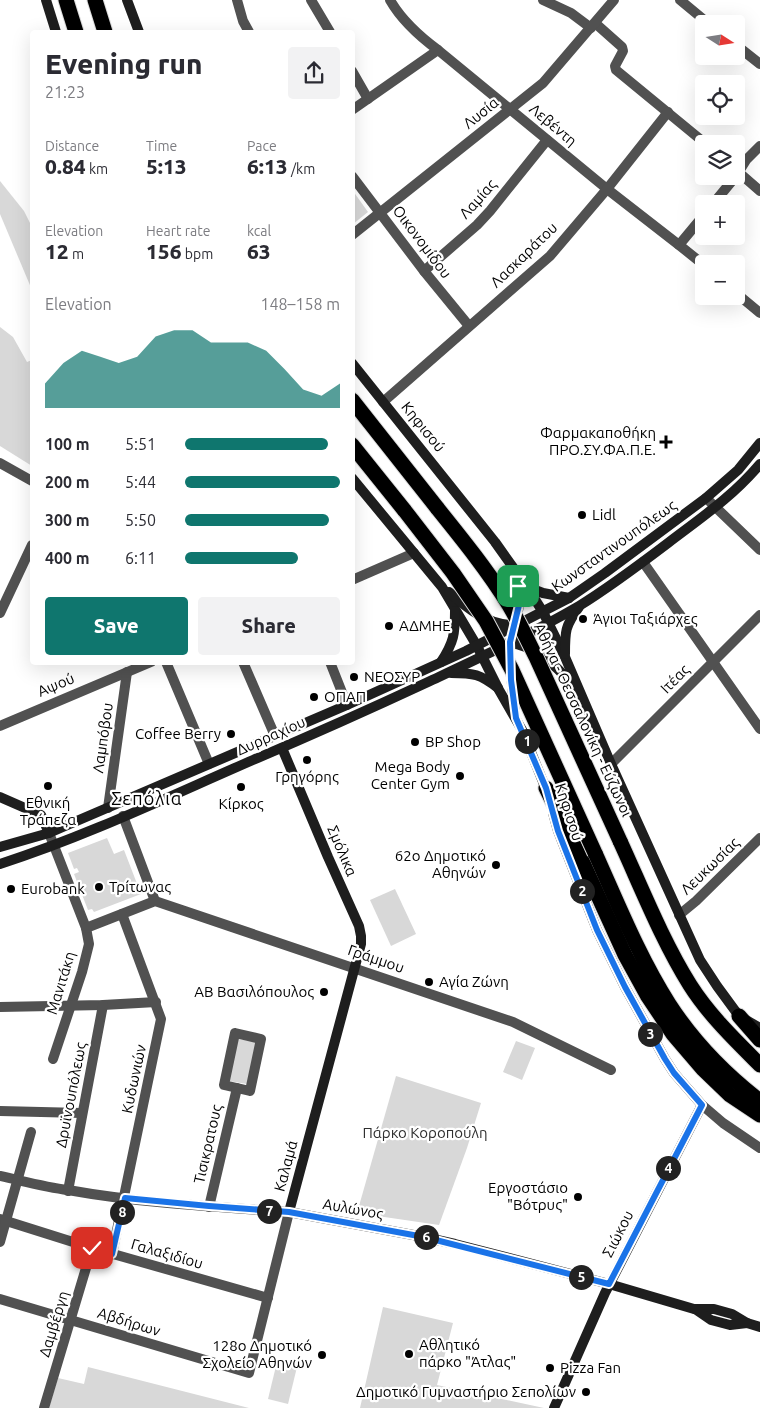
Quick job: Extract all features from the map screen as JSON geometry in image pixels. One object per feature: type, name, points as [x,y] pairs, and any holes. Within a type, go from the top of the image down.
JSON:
[{"type":"highway","points":[[66,0],[75,30]]},
{"type":"highway","points":[[95,0],[105,30]]},
{"type":"highway","name":"Αθήνα - Θεσσαλονίκη - Εύζωνοι","points":[[355,404],[477,558],[509,605],[536,657],[664,938],[690,986],[724,1030],[760,1065]]},
{"type":"highway","points":[[355,449],[453,573],[486,620],[512,670],[639,950],[668,1004],[703,1048],[745,1090],[760,1101]]},
{"type":"highway","points":[[546,788],[625,955],[647,995],[672,1034],[703,1069],[730,1095],[760,1115]]},
{"type":"highway","points":[[739,1016],[760,1040]]},
{"type":"main road","points":[[46,0],[55,30]]},
{"type":"main road","points":[[127,0],[138,30]]},
{"type":"main road","name":"Κηφισού","points":[[355,367],[503,553],[543,612],[565,657],[611,764],[700,960],[739,1016],[760,1028]]},
{"type":"main road","name":"Κωνσταντινουπόλεως","points":[[441,662],[477,646],[569,598],[706,498],[738,470],[760,443]]},
{"type":"main road","name":"Κωνσταντινουπόλεως","points":[[548,623],[580,605],[643,562],[717,507],[734,493],[760,464]]},
{"type":"main road","name":"Κηφισού","points":[[355,482],[442,587],[477,646],[499,690],[516,718],[546,788],[558,831],[597,930],[621,979],[665,1059],[674,1073],[702,1105]]},
{"type":"main road","points":[[503,553],[516,579],[520,601],[510,642],[511,680],[516,718]]},
{"type":"main road","points":[[442,587],[467,608],[495,622],[508,625],[548,623]]},
{"type":"main road","points":[[527,587],[543,594],[569,598]]},
{"type":"main road","points":[[565,657],[566,629],[569,620],[580,605]]},
{"type":"main road","points":[[441,662],[452,645],[454,638],[455,610]]},
{"type":"main road","name":"Δυρραχίου","points":[[0,864],[54,845],[282,748],[482,657],[548,623]]},
{"type":"main road","points":[[477,646],[510,642],[533,650],[551,661],[579,692]]},
{"type":"main road","name":"Δυρραχίου","points":[[0,847],[49,833],[347,705],[441,662]]},
{"type":"main road","points":[[448,672],[477,674],[499,690]]},
{"type":"main road","name":"Σμόλικα","points":[[282,748],[358,926],[361,944],[354,968]]},
{"type":"main road","points":[[0,797],[41,815],[49,833]]},
{"type":"main road","name":"Καλαμά","points":[[289,1212],[354,968]]},
{"type":"main road","name":"Σιώκου","points":[[554,1408],[609,1284],[702,1105]]},
{"type":"main road","name":"Αυλώνος","points":[[289,1212],[424,1237],[609,1284],[694,1309],[714,1309],[732,1314],[747,1323],[760,1326]]},
{"type":"street","points":[[237,0],[248,30]]},
{"type":"street","points":[[311,0],[329,30]]},
{"type":"street","name":"Λεβέντη","points":[[390,0],[417,34],[607,189],[695,258]]},
{"type":"street","points":[[543,0],[593,26],[622,47],[623,51],[615,66],[616,70],[695,135]]},
{"type":"street","name":"Λυσία","points":[[355,233],[543,83],[614,0]]},
{"type":"street","points":[[680,0],[698,15]]},
{"type":"street","points":[[355,108],[438,50]]},
{"type":"street","points":[[745,52],[760,64]]},
{"type":"street","points":[[355,76],[368,99]]},
{"type":"street","name":"Λασκαράτου","points":[[383,402],[550,256],[607,189],[668,112]]},
{"type":"street","name":"Λαμίας","points":[[424,271],[477,225],[547,140]]},
{"type":"street","points":[[745,162],[760,146]]},
{"type":"street","name":"Οικονομίδου","points":[[355,180],[424,271],[469,326]]},
{"type":"street","points":[[745,180],[760,190]]},
{"type":"street","points":[[720,195],[728,185]]},
{"type":"street","points":[[679,245],[695,226]]},
{"type":"street","points":[[745,300],[760,313]]},
{"type":"street","points":[[0,463],[30,480]]},
{"type":"street","points":[[706,498],[760,550]]},
{"type":"street","points":[[0,613],[30,549]]},
{"type":"street","points":[[355,579],[414,553]]},
{"type":"street","points":[[643,562],[760,729]]},
{"type":"street","name":"Ιτέας","points":[[611,764],[760,615]]},
{"type":"street","name":"Αψού","points":[[2,722],[144,665]]},
{"type":"street","points":[[167,665],[209,764]]},
{"type":"street","points":[[244,665],[275,736]]},
{"type":"street","points":[[331,665],[347,705]]},
{"type":"street","name":"Λαμπόβου","points":[[108,808],[127,672]]},
{"type":"street","points":[[86,928],[155,901],[123,816]]},
{"type":"street","name":"Μανιτάκη","points":[[49,833],[86,928],[89,944],[82,972],[53,1059]]},
{"type":"street","name":"Λευκωσίας","points":[[679,915],[696,901],[760,838]]},
{"type":"street","name":"Γράμμου","points":[[155,901],[513,1022],[611,1070]]},
{"type":"street","name":"Κυδωνιών","points":[[112,1254],[161,1019],[122,914]]},
{"type":"street","points":[[0,1007],[156,1002]]},
{"type":"street","name":"Δρυϊνουπόλεως","points":[[68,1190],[103,1005]]},
{"type":"street","points":[[235,1033],[261,1038],[250,1091],[237,1088],[224,1085],[235,1033]]},
{"type":"street","name":"Τισικρατους","points":[[209,1206],[237,1088]]},
{"type":"street","name":"Κηφισού","points":[[702,1105],[723,1123],[760,1148]]},
{"type":"street","points":[[0,1111],[82,1113]]},
{"type":"street","points":[[0,1242],[3,1220],[31,1132]]},
{"type":"street","name":"Αυλώνος","points":[[0,1176],[68,1190],[125,1198],[289,1212]]},
{"type":"street","name":"Καλαμά","points":[[249,1373],[289,1212]]},
{"type":"street","name":"Γαλαξιδίου","points":[[3,1220],[112,1254],[268,1298]]},
{"type":"street","name":"Δαμβέργη","points":[[44,1408],[92,1248]]},
{"type":"street","name":"Αβδήρων","points":[[0,1299],[249,1373]]},
{"type":"green space","points":[[0,181],[24,211],[30,223],[30,285],[0,214]]},
{"type":"green space","points":[[355,194],[368,212],[355,222]]},
{"type":"green space","points":[[0,327],[13,337],[27,362],[30,361],[30,465],[0,446]]},
{"type":"green space","points":[[107,838],[114,854],[124,850],[141,894],[94,912],[92,909],[88,910],[74,874],[79,872],[77,868],[74,869],[68,853]]},
{"type":"green space","points":[[395,889],[416,934],[391,946],[370,900]]},
{"type":"green space","points":[[238,1039],[256,1042],[247,1084],[229,1081]]},
{"type":"green space","points":[[516,1041],[535,1048],[522,1080],[503,1072]]},
{"type":"green space","name":"Πάρκο Κοροπούλη","points":[[396,1076],[481,1103],[439,1225],[357,1213]]},
{"type":"green space","name":"Αθλητικό πάρκο \"Άτλας\"","points":[[383,1307],[453,1323],[437,1385],[544,1408],[360,1408]]},
{"type":"green space","points":[[277,1362],[297,1367],[288,1404],[268,1399]]},
{"type":"green space","points":[[88,1367],[249,1408],[49,1408],[58,1378],[84,1384]]},
{"type":"place","name":"Φαρμακαποθήκη ΠΡΟ.ΣΥ.ΦΑ.Π.Ε.","points":[[666,442]]},
{"type":"place","name":"Lidl","points":[[582,515]]},
{"type":"place","name":"Άγιοι Ταξιάρχες","points":[[583,619]]},
{"type":"place","name":"ΑΔΜΗΕ","points":[[389,626]]},
{"type":"place","name":"ΝΕΟΣΥΡ","points":[[354,677]]},
{"type":"place","name":"ΟΠΑΠ","points":[[314,697]]},
{"type":"place","name":"Coffee Berry","points":[[231,734]]},
{"type":"place","name":"BP Shop","points":[[415,742]]},
{"type":"place","name":"Γρηγόρης","points":[[307,760]]},
{"type":"place","name":"Mega Body Center Gym","points":[[460,776]]},
{"type":"place","name":"Εθνική Τράπεζα","points":[[48,786]]},
{"type":"place","name":"Κίρκος","points":[[241,787]]},
{"type":"place","name":"62ο Δημοτικό Αθηνών","points":[[496,865]]},
{"type":"place","name":"Τρίτωνας","points":[[99,887]]},
{"type":"place","name":"Eurobank","points":[[11,889]]},
{"type":"place","name":"Αγία Ζώνη","points":[[429,982]]},
{"type":"place","name":"ΑΒ Βασιλόπουλος","points":[[324,992]]},
{"type":"place","name":"Εργοστάσιο \"Βότρυς\"","points":[[578,1197]]},
{"type":"place","name":"Αθλητικό πάρκο \"Άτλας\"","points":[[409,1354]]},
{"type":"place","name":"128ο Δημοτικό Σχολείο Αθηνών","points":[[322,1355]]},
{"type":"place","name":"Pizza Fan","points":[[550,1368]]},
{"type":"place","name":"Δημοτικό Γυμναστήριο Σεπολίων","points":[[586,1392]]},
{"type":"district","name":"Σεπόλια","points":[[147,799]]},
{"type":"route","points":[[92,1248],[112,1254],[125,1198],[289,1212],[424,1237],[609,1284],[702,1105],[674,1073],[665,1059],[625,987],[597,930],[558,831],[546,788],[516,718],[511,680],[510,642],[520,601],[518,586]]}]
